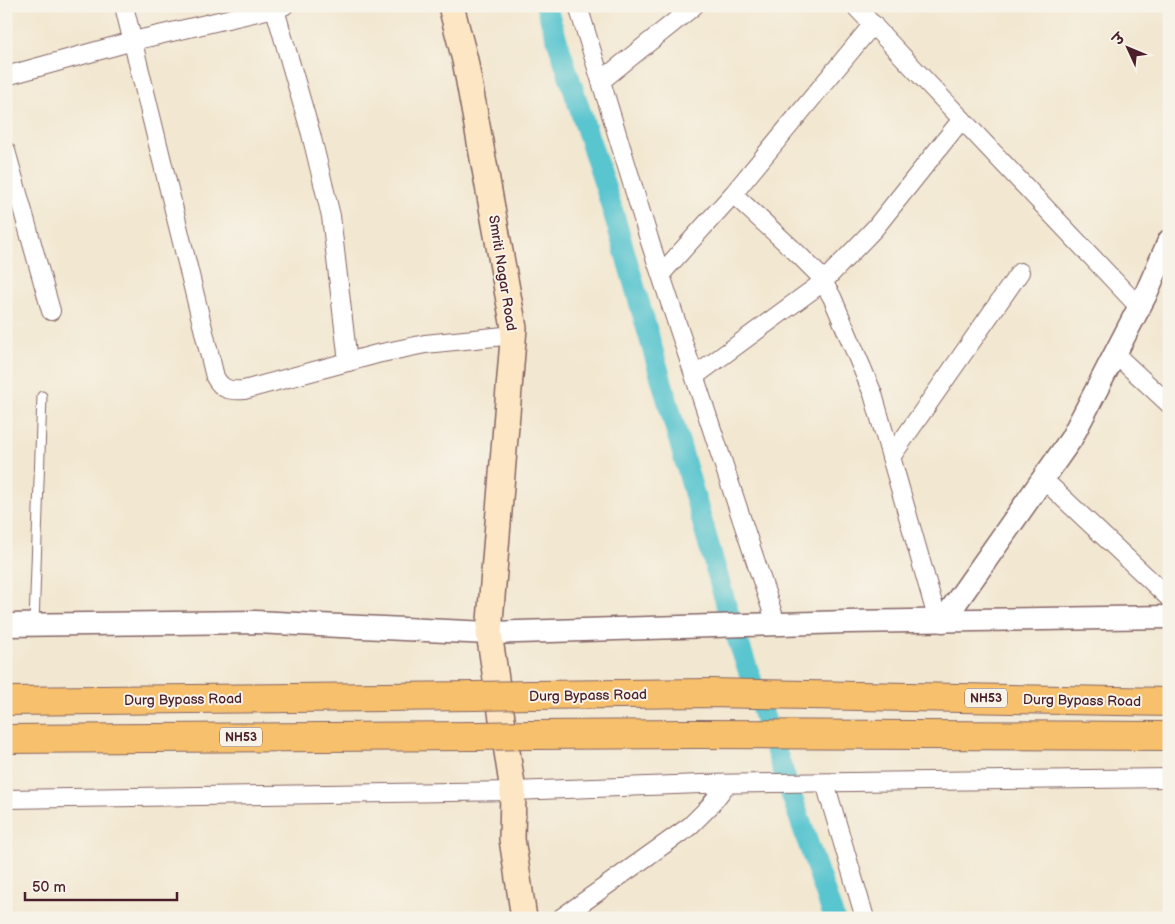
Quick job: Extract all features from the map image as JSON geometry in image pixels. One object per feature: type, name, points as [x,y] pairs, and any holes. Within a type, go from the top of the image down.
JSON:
[{"type":"highway","name":"Durg Bypass Road","points":[[6,701],[709,693],[1169,702]]},
{"type":"highway","name":"NH53","points":[[6,739],[725,734],[1169,736]]},
{"type":"main road","name":"Smriti Nagar Road","points":[[451,6],[465,60],[514,328],[489,633],[512,791],[512,839],[524,918]]},
{"type":"street","points":[[124,6],[215,378],[220,386],[231,391],[244,390],[348,362],[425,344],[514,335]]},
{"type":"street","points":[[578,6],[661,274],[777,626]]},
{"type":"street","points":[[601,81],[694,6]]},
{"type":"street","points":[[856,6],[1140,308]]},
{"type":"street","points":[[6,76],[132,41],[278,7],[331,216],[348,362]]},
{"type":"street","points":[[661,274],[733,194],[873,24]]},
{"type":"street","points":[[695,376],[823,282],[875,228],[962,118]]},
{"type":"street","points":[[6,151],[51,311]]},
{"type":"street","points":[[733,194],[818,274],[832,297],[873,394],[940,621]]},
{"type":"street","points":[[940,621],[1071,439],[1140,308],[1169,241]]},
{"type":"street","points":[[891,457],[1020,272]]},
{"type":"street","points":[[1115,354],[1169,404]]},
{"type":"street","points":[[1043,478],[1167,611]]},
{"type":"street","points":[[6,625],[255,622],[489,633],[940,621],[1167,611]]},
{"type":"street","points":[[6,799],[512,791],[727,784],[1169,778]]},
{"type":"street","points":[[825,783],[865,918]]},
{"type":"street","points":[[561,918],[690,826],[710,807],[727,784]]},
{"type":"lane","points":[[34,624],[42,396]]},
{"type":"waterway","points":[[546,6],[612,208],[729,615],[834,918]]}]
